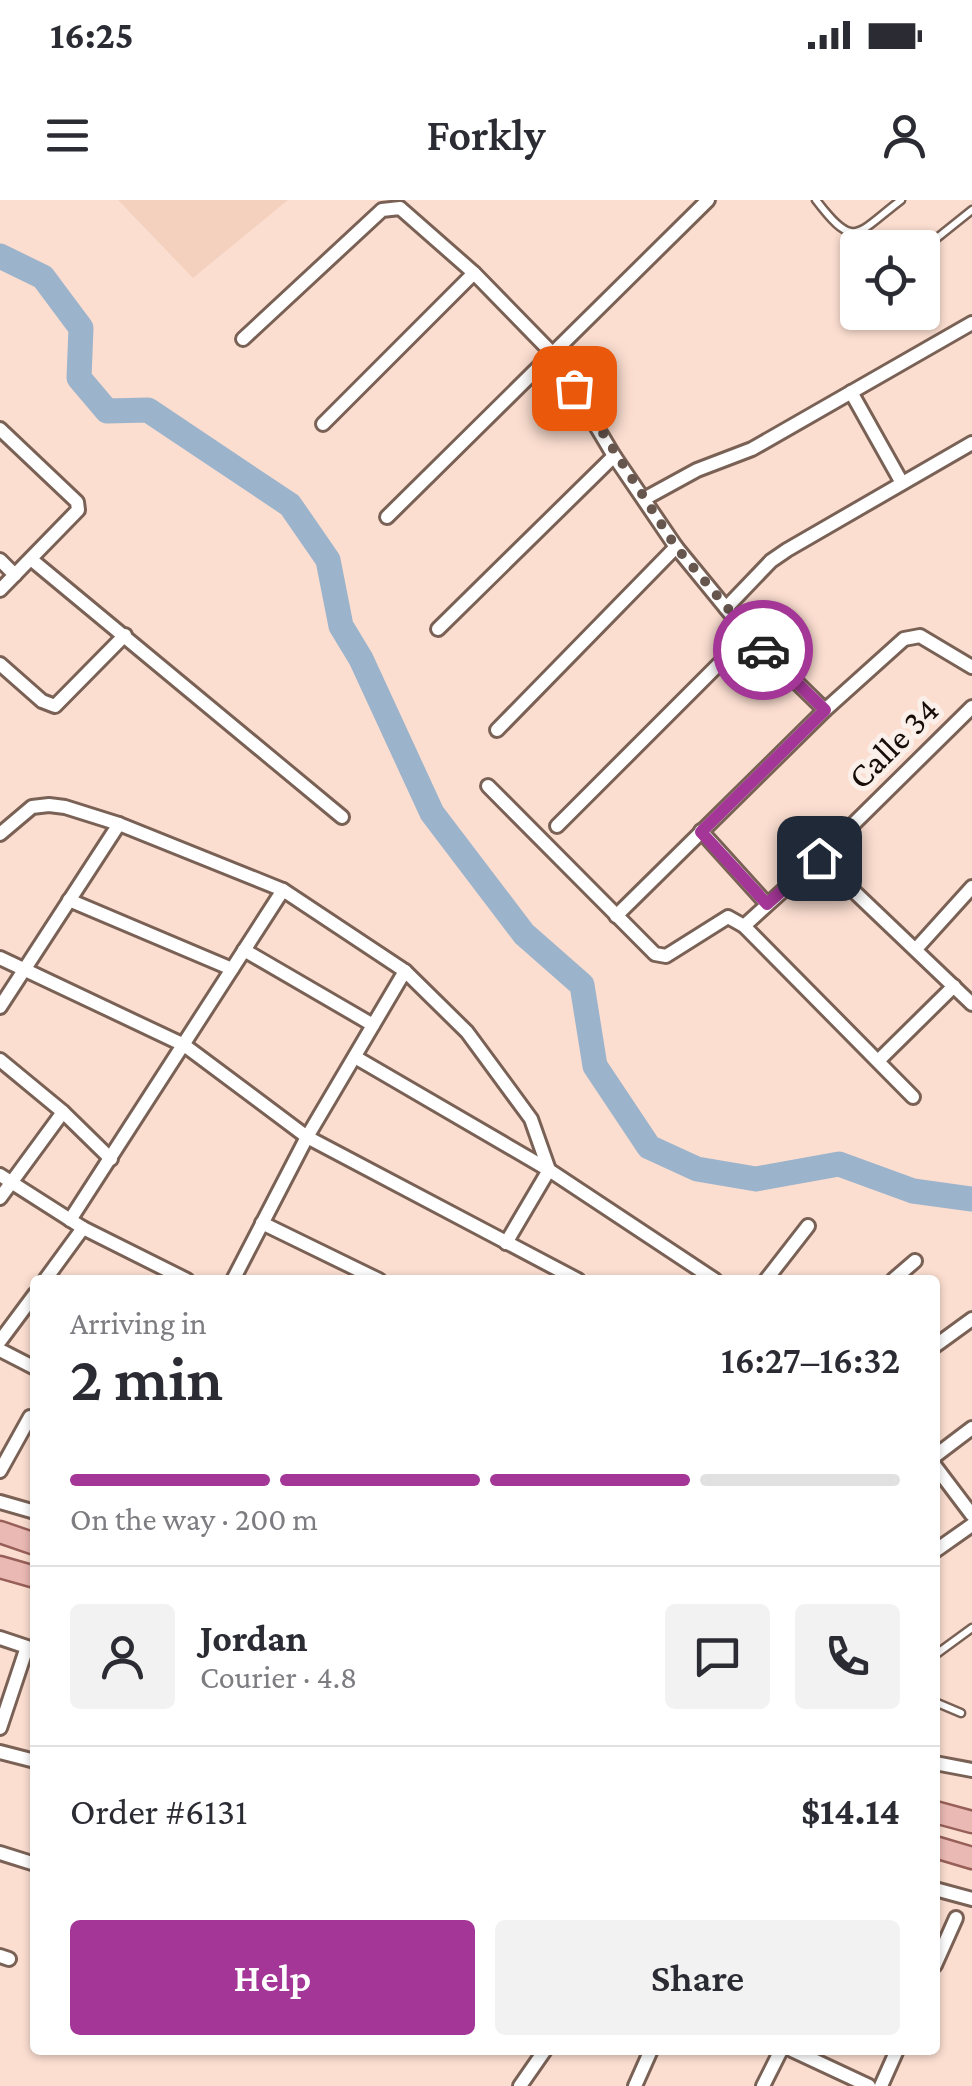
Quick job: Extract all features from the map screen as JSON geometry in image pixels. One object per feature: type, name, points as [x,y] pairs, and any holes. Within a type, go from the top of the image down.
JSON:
[{"type":"main road","points":[[0,1532],[30,1542]]},
{"type":"main road","points":[[0,1567],[30,1576]]},
{"type":"main road","points":[[940,1813],[972,1822]]},
{"type":"main road","points":[[940,1848],[972,1858]]},
{"type":"street","points":[[386,517],[708,200]]},
{"type":"street","points":[[243,339],[382,210],[400,208],[474,274],[553,354],[614,456],[676,547],[748,635],[825,710]]},
{"type":"street","points":[[323,424],[474,274]]},
{"type":"street","points":[[644,499],[698,470],[752,449],[972,323]]},
{"type":"street","points":[[850,392],[902,483]]},
{"type":"street","points":[[0,429],[77,502],[76,516],[0,590]]},
{"type":"street","points":[[726,608],[771,561],[972,443]]},
{"type":"street","points":[[438,629],[614,456]]},
{"type":"street","points":[[497,730],[676,547]]},
{"type":"street","points":[[0,560],[15,575]]},
{"type":"street","points":[[32,560],[342,816]]},
{"type":"street","points":[[0,664],[42,701],[55,706],[125,635]]},
{"type":"street","points":[[557,826],[748,635]]},
{"type":"street","points":[[616,916],[825,710],[911,636],[920,636],[972,667]]},
{"type":"street","name":"Calle 34","points":[[744,926],[971,709]]},
{"type":"street","points":[[488,786],[660,957],[734,918],[913,1097]]},
{"type":"street","points":[[0,834],[32,807],[49,804],[119,824],[283,890],[406,971],[467,1032],[531,1119],[549,1170]]},
{"type":"street","points":[[0,1007],[119,824]]},
{"type":"street","points":[[701,832],[767,904]]},
{"type":"street","points":[[819,858],[972,1004]]},
{"type":"street","points":[[916,948],[972,887]]},
{"type":"street","points":[[70,1220],[283,890]]},
{"type":"street","points":[[69,900],[232,969]]},
{"type":"street","points":[[244,950],[373,1025]]},
{"type":"street","points":[[0,958],[184,1044],[307,1136],[569,1275]]},
{"type":"street","points":[[236,1275],[307,1136],[406,971]]},
{"type":"street","points":[[879,1060],[954,986]]},
{"type":"street","points":[[355,1057],[549,1170],[707,1275]]},
{"type":"street","points":[[0,1060],[63,1112],[111,1159]]},
{"type":"street","points":[[0,1198],[5,1179],[63,1112]]},
{"type":"street","points":[[506,1242],[549,1170]]},
{"type":"street","points":[[5,1179],[84,1228],[178,1275]]},
{"type":"street","points":[[262,1223],[369,1275]]},
{"type":"street","points":[[770,1275],[808,1226]]},
{"type":"street","points":[[49,1275],[84,1228]]},
{"type":"street","points":[[898,1275],[914,1261]]},
{"type":"street","points":[[0,1341],[30,1301]]},
{"type":"street","points":[[940,1342],[972,1319]]},
{"type":"street","points":[[0,1350],[30,1365]]},
{"type":"street","points":[[0,1471],[30,1417]]},
{"type":"street","points":[[940,1452],[972,1428]]},
{"type":"street","points":[[940,1473],[972,1515]]},
{"type":"street","points":[[0,1502],[30,1511]]},
{"type":"street","points":[[940,1547],[972,1524]]},
{"type":"street","points":[[0,1638],[30,1646]]},
{"type":"street","points":[[0,1728],[30,1651]]},
{"type":"street","points":[[0,1752],[30,1760]]},
{"type":"street","points":[[940,1764],[972,1770]]},
{"type":"street","points":[[0,1853],[30,1862]]},
{"type":"street","points":[[940,1890],[972,1899]]},
{"type":"street","points":[[940,1955],[956,1918]]},
{"type":"street","points":[[520,2086],[541,2055]]},
{"type":"street","points":[[635,2086],[649,2055]]},
{"type":"street","points":[[763,2086],[778,2055]]},
{"type":"street","points":[[803,2055],[870,2086]]},
{"type":"street","points":[[881,2086],[895,2055]]},
{"type":"lane","points":[[816,200],[838,229],[848,233],[859,231],[901,200]]},
{"type":"lane","points":[[940,236],[972,210]]},
{"type":"lane","points":[[940,1651],[972,1628]]},
{"type":"lane","points":[[940,1704],[961,1713]]},
{"type":"shaded area","points":[[118,200],[288,200],[193,278]]},
{"type":"waterway","points":[[0,256],[43,277],[81,328],[79,378],[107,411],[148,410],[290,505],[328,560],[341,626],[361,659],[432,813],[524,934],[582,985],[595,1066],[649,1147],[697,1169],[756,1179],[839,1164],[913,1191],[972,1199]]},
{"type":"way so far","points":[[574,388],[614,456],[676,547],[763,650]]},
{"type":"route","points":[[763,650],[825,710],[701,832],[767,904],[819,858]]}]
